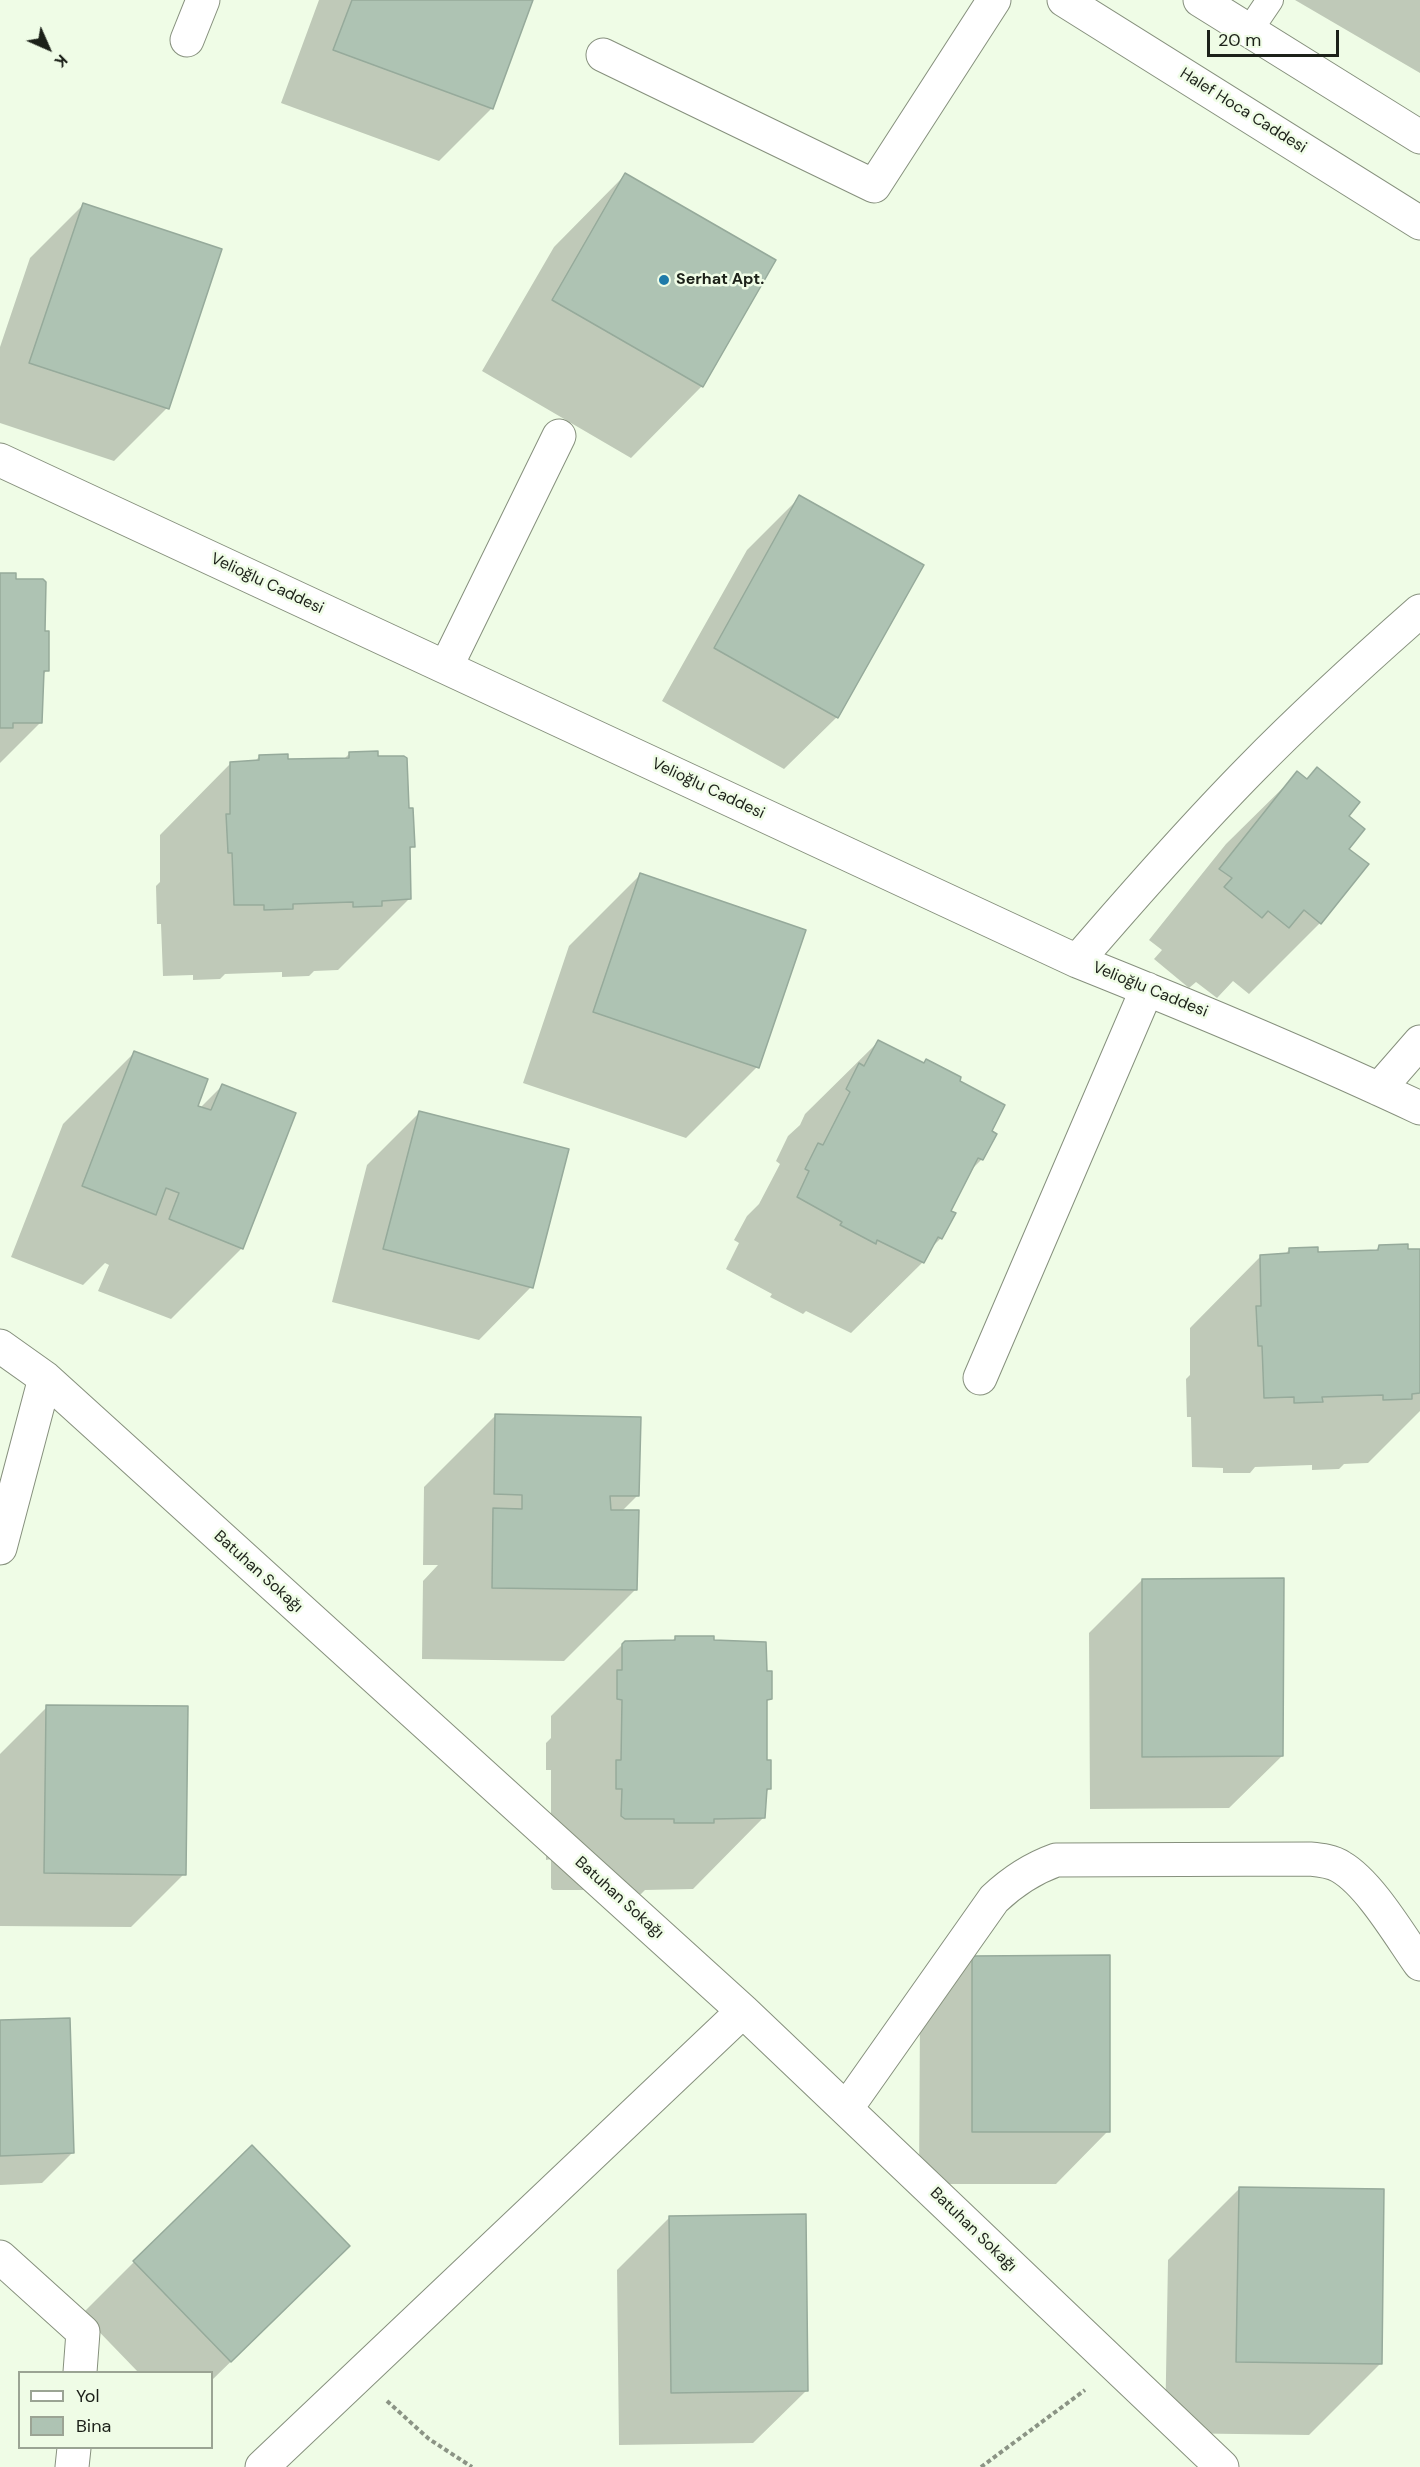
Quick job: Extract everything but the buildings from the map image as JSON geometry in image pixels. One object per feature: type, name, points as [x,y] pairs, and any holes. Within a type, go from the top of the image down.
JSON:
[{"type":"street","points":[[187,40],[203,0]]},
{"type":"street","points":[[603,55],[874,186],[994,0]]},
{"type":"street","name":"Halef Hoca Caddesi","points":[[1064,0],[1420,223]]},
{"type":"street","points":[[1200,0],[1420,137]]},
{"type":"street","points":[[446,667],[559,436]]},
{"type":"street","name":"Velioğlu Caddesi","points":[[0,460],[1077,961],[1221,1018],[1420,1108]]},
{"type":"street","points":[[1077,961],[1162,863],[1251,769],[1343,679],[1420,610]]},
{"type":"street","points":[[980,1378],[1147,989]]},
{"type":"street","points":[[1379,1089],[1420,1042]]},
{"type":"street","name":"Batuhan Sokağı","points":[[0,1346],[45,1378],[743,2011],[1222,2467]]},
{"type":"street","points":[[0,1548],[45,1378]]},
{"type":"street","points":[[846,2109],[994,1899],[1034,1868],[1056,1860],[1325,1860],[1339,1866],[1362,1885],[1420,1964]]},
{"type":"street","points":[[262,2467],[743,2011]]},
{"type":"street","points":[[0,2257],[83,2332],[80,2371]]},
{"type":"street","points":[[72,2467],[74,2449]]},
{"type":"lane","points":[[1249,31],[1270,0]]},
{"type":"path","points":[[981,2467],[1117,2367]]},
{"type":"path","points":[[359,2375],[429,2439],[472,2467]]},
{"type":"place","name":"Serhat Apt.","points":[[664,280]]}]
